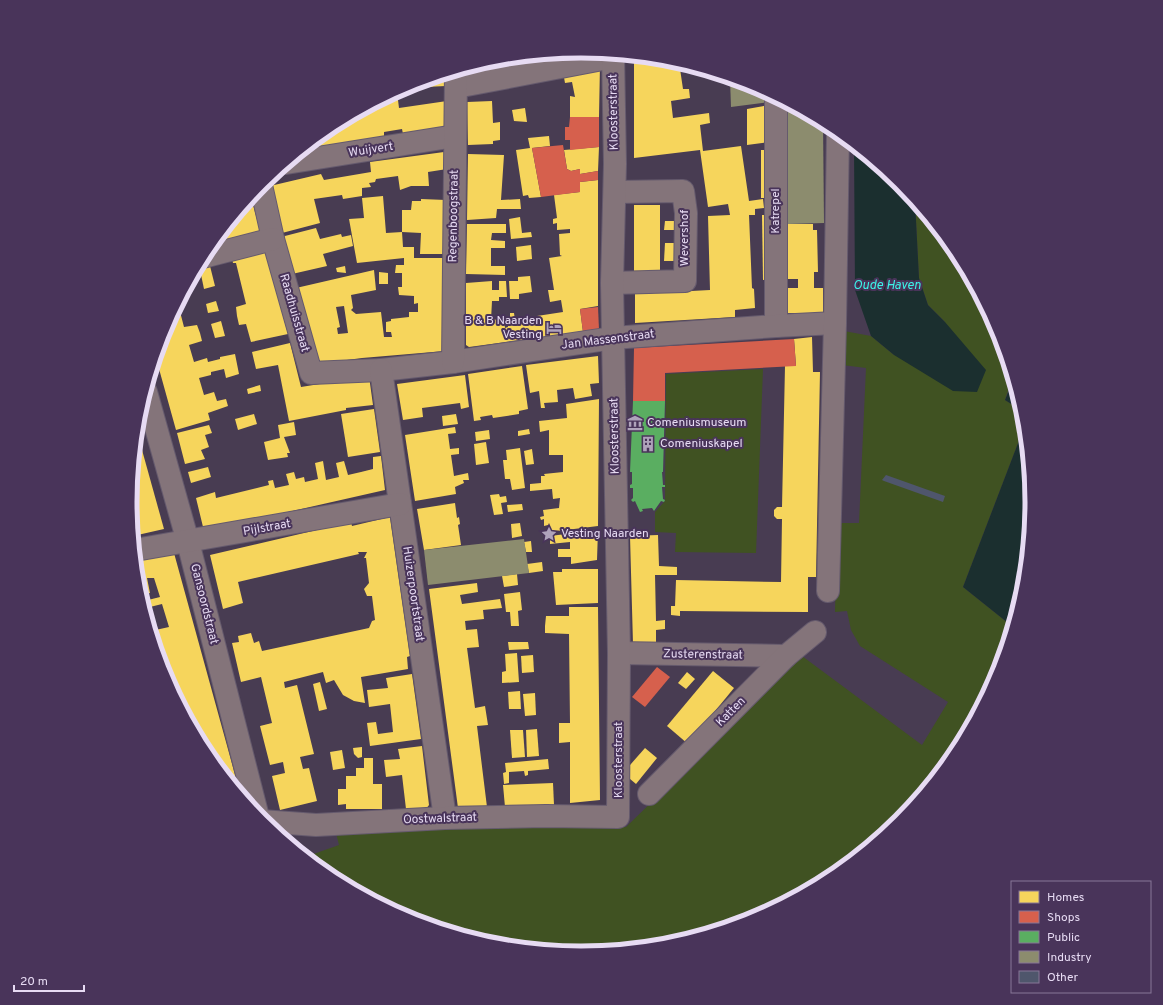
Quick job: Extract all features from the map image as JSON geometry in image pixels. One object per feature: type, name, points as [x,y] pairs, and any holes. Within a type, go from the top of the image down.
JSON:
[{"type":"street","points":[[456,79],[596,58]]},
{"type":"street","name":"Kloosterstraat","points":[[613,59],[615,192],[612,284],[619,653],[618,817]]},
{"type":"street","name":"Regenboogstraat","points":[[452,362],[456,79]]},
{"type":"street","name":"Katrepel","points":[[776,103],[776,326]]},
{"type":"street","name":"Wuijvert","points":[[295,163],[455,136]]},
{"type":"street","points":[[828,591],[836,324],[838,140]]},
{"type":"street","name":"Wevershof","points":[[612,284],[685,281],[686,212],[684,192],[615,192]]},
{"type":"street","name":"Raadhuisstraat","points":[[263,193],[273,239],[311,373],[381,370]]},
{"type":"street","points":[[213,254],[273,239]]},
{"type":"street","name":"Jan Massenstraat","points":[[381,370],[452,362],[613,338],[776,326],[836,324]]},
{"type":"street","name":"Huizerpoortstraat","points":[[381,370],[445,818]]},
{"type":"street","name":"Gansoordstraat","points":[[149,402],[188,542],[255,804]]},
{"type":"street","name":"Pijlstraat","points":[[140,549],[400,504]]},
{"type":"street","name":"Katten","points":[[649,794],[786,656],[815,632]]},
{"type":"street","name":"Zusterenstraat","points":[[619,653],[786,656]]},
{"type":"street","name":"Oostwalstraat","points":[[272,822],[316,825],[445,818],[546,816],[618,817]]},
{"type":"green space","points":[[915,208],[951,256],[980,306],[992,332],[1010,385],[1005,400],[1015,406],[1021,436],[963,587],[1009,624],[992,673],[980,699],[951,749],[916,796],[875,837],[828,872],[804,887],[752,913],[697,932],[668,938],[640,943],[582,947],[523,943],[466,932],[439,923],[411,913],[385,901],[359,887],[311,855],[339,845],[335,829],[452,823],[626,827],[802,656],[922,745],[948,702],[860,646],[851,630],[847,611],[835,612],[837,523],[859,523],[866,368],[842,365],[844,331],[871,336],[894,355],[945,322],[928,305],[919,278]]},
{"type":"green space","points":[[763,369],[756,553],[675,552],[676,533],[655,532],[655,512],[665,501],[666,374]]},
{"type":"water","name":"Oude Haven","points":[[854,152],[875,168],[915,208],[919,278],[928,305],[945,322],[986,370],[977,392],[953,391],[894,355],[871,336],[855,290]]},
{"type":"water","points":[[1011,386],[1015,406],[1005,400]]},
{"type":"water","points":[[1021,436],[1025,473],[1025,532],[1022,561],[1009,624],[963,587]]},
{"type":"building: Homes","points":[[576,58],[466,82],[466,73],[523,62]]},
{"type":"building: Homes","points":[[634,61],[680,70],[683,89],[689,89],[690,98],[671,101],[673,118],[709,113],[710,123],[700,125],[703,151],[741,146],[749,201],[763,199],[764,208],[755,209],[755,215],[749,215],[752,288],[754,289],[755,308],[735,310],[735,317],[635,323],[635,294],[710,290],[708,216],[730,215],[728,204],[708,207],[700,150],[634,158]]},
{"type":"building: Homes","points":[[600,64],[599,117],[570,117],[570,96],[575,97],[572,82],[565,83],[563,72]]},
{"type":"building: Homes","points":[[446,80],[446,86],[425,87]]},
{"type":"building: Homes","points":[[398,98],[399,108],[447,101],[447,127],[403,134],[402,129],[384,132],[384,137],[319,149],[319,145],[335,133],[359,118]]},
{"type":"building: Homes","points":[[492,101],[493,123],[500,122],[500,140],[493,141],[493,144],[468,145],[467,102]]},
{"type":"building: Homes","points":[[769,105],[769,142],[747,145],[747,109]]},
{"type":"building: Homes","points":[[525,108],[527,122],[514,121],[512,110]]},
{"type":"building: Homes","points":[[549,136],[550,146],[532,148],[541,197],[529,198],[528,195],[523,196],[516,150],[530,148],[528,138]]},
{"type":"building: Homes","points":[[599,147],[598,171],[580,174],[580,169],[571,171],[567,169],[564,150]]},
{"type":"building: Homes","points":[[761,150],[770,150],[770,198],[761,198]]},
{"type":"building: Homes","points":[[444,152],[447,169],[428,172],[429,186],[411,186],[400,190],[398,176],[376,179],[375,182],[369,183],[371,187],[362,188],[362,196],[343,199],[342,195],[314,199],[320,223],[282,233],[270,186],[321,174],[324,180],[371,172],[370,162]]},
{"type":"building: Homes","points":[[468,154],[504,155],[501,200],[520,199],[521,209],[497,209],[496,218],[467,220]]},
{"type":"building: Homes","points":[[598,180],[598,306],[580,309],[583,332],[469,347],[466,345],[466,283],[492,281],[492,290],[499,290],[499,281],[506,281],[507,297],[499,297],[499,301],[492,301],[491,320],[504,319],[505,328],[508,327],[507,318],[510,318],[510,313],[514,313],[515,320],[527,318],[527,324],[537,323],[537,316],[563,312],[561,300],[550,302],[548,290],[554,290],[549,258],[562,256],[560,255],[559,234],[570,233],[570,229],[557,230],[557,223],[553,224],[553,219],[557,218],[554,195],[580,192],[580,182]]},
{"type":"building: Homes","points":[[383,196],[386,233],[402,232],[403,247],[414,247],[414,258],[445,258],[445,351],[362,358],[317,364],[296,288],[374,270],[376,290],[351,295],[353,308],[351,310],[356,314],[381,312],[384,337],[392,337],[391,332],[386,332],[386,322],[391,321],[391,319],[409,317],[409,312],[418,312],[418,303],[414,304],[414,296],[399,295],[398,287],[402,287],[402,273],[395,273],[396,265],[404,265],[404,258],[357,263],[349,219],[364,218],[362,198]],"holes":[[[344,306],[348,333],[338,334],[337,328],[340,327],[336,307]]]},
{"type":"building: Homes","points":[[421,199],[446,200],[445,254],[420,254],[421,233],[402,232],[402,210],[411,210],[412,201],[421,201]]},
{"type":"building: Homes","points":[[253,203],[260,231],[223,240]]},
{"type":"building: Homes","points":[[634,205],[660,205],[660,273],[634,273]]},
{"type":"building: Homes","points":[[762,215],[771,215],[772,279],[763,280]]},
{"type":"building: Homes","points":[[520,217],[522,233],[531,232],[532,237],[511,239],[509,219]]},
{"type":"building: Homes","points":[[665,221],[676,221],[676,230],[664,230]]},
{"type":"building: Homes","points":[[467,224],[506,224],[506,233],[492,233],[491,240],[505,241],[505,248],[491,248],[491,266],[505,266],[505,275],[466,274]]},
{"type":"building: Homes","points":[[788,224],[813,224],[813,230],[817,230],[818,272],[814,272],[814,288],[823,288],[823,313],[788,313],[788,288],[798,288],[798,279],[788,279]]},
{"type":"building: Homes","points":[[316,228],[320,239],[341,234],[342,237],[351,235],[353,246],[323,254],[327,266],[292,274],[281,237]]},
{"type":"building: Homes","points":[[665,243],[676,243],[677,261],[664,261]]},
{"type":"building: Homes","points":[[531,245],[532,259],[517,261],[516,247]]},
{"type":"building: Homes","points":[[264,246],[288,334],[251,342],[246,324],[239,325],[236,307],[246,304],[236,263],[233,263],[231,255]]},
{"type":"building: Homes","points":[[208,262],[215,286],[204,289],[201,274]]},
{"type":"building: Homes","points":[[345,266],[346,273],[337,272],[336,268]]},
{"type":"building: Homes","points":[[379,272],[388,273],[388,284],[379,284]]},
{"type":"building: Homes","points":[[530,276],[532,292],[519,294],[519,299],[510,299],[509,281],[518,281],[518,277]]},
{"type":"building: Homes","points":[[216,301],[219,311],[208,313],[206,304]]},
{"type":"building: Homes","points":[[180,312],[184,327],[197,325],[200,333],[202,341],[189,345],[194,362],[207,358],[208,362],[220,359],[220,357],[235,354],[239,374],[226,378],[224,369],[211,372],[211,375],[199,378],[204,395],[214,392],[217,401],[226,399],[228,406],[208,413],[210,420],[176,430],[159,367],[171,332]]},
{"type":"building: Homes","points":[[221,321],[225,336],[215,338],[211,324]]},
{"type":"building: Homes","points":[[812,337],[813,372],[820,372],[816,577],[808,577],[808,612],[680,611],[680,616],[671,615],[671,606],[675,606],[676,580],[781,582],[782,519],[777,519],[774,516],[774,510],[777,507],[782,507],[785,366],[796,366],[794,339]]},
{"type":"building: Homes","points":[[290,343],[301,387],[369,376],[373,405],[346,408],[346,410],[289,421],[278,365],[256,369],[252,352]]},
{"type":"building: Homes","points":[[598,356],[599,383],[590,384],[592,396],[575,399],[573,388],[557,390],[558,402],[544,403],[545,408],[541,408],[539,391],[530,393],[526,365]]},
{"type":"building: Homes","points":[[522,366],[528,409],[519,411],[519,414],[493,418],[492,415],[480,417],[481,420],[474,421],[468,374]]},
{"type":"building: Homes","points":[[465,375],[469,407],[461,409],[460,403],[422,408],[423,417],[403,420],[397,384]]},
{"type":"building: Homes","points":[[260,385],[261,391],[248,394],[247,389]]},
{"type":"building: Homes","points":[[599,399],[598,526],[550,532],[548,525],[544,526],[544,519],[541,520],[540,517],[544,516],[543,510],[559,508],[560,498],[553,499],[552,489],[530,491],[530,484],[541,483],[541,476],[545,476],[544,474],[563,472],[563,455],[549,455],[549,430],[540,432],[539,421],[567,418],[566,404]]},
{"type":"building: Homes","points":[[374,409],[380,452],[348,457],[341,414]]},
{"type":"building: Homes","points":[[254,414],[257,424],[238,430],[235,419]]},
{"type":"building: Homes","points":[[456,414],[458,424],[443,426],[442,416]]},
{"type":"building: Homes","points":[[294,422],[296,435],[284,437],[290,453],[287,453],[288,457],[268,460],[264,442],[280,438],[278,425]]},
{"type":"building: Homes","points":[[209,425],[212,433],[205,435],[209,447],[201,450],[205,459],[185,464],[177,433]]},
{"type":"building: Homes","points":[[455,427],[456,433],[448,434],[450,449],[459,448],[459,454],[451,455],[454,476],[468,473],[469,480],[463,480],[464,483],[455,487],[456,494],[415,501],[405,435]]},
{"type":"building: Homes","points":[[529,429],[530,434],[518,436],[518,431]]},
{"type":"building: Homes","points":[[489,430],[490,439],[476,441],[475,432]]},
{"type":"building: Homes","points":[[486,442],[489,463],[476,465],[474,444]]},
{"type":"building: Homes","points":[[141,446],[164,529],[138,535],[137,502]]},
{"type":"building: Homes","points":[[520,448],[525,488],[512,490],[510,479],[505,479],[503,460],[507,460],[506,450]]},
{"type":"building: Homes","points":[[532,449],[534,464],[526,465],[524,451]]},
{"type":"building: Homes","points":[[381,456],[385,490],[204,531],[196,498],[215,492],[216,498],[269,485],[268,481],[273,480],[275,488],[289,485],[286,474],[294,472],[296,479],[304,477],[305,482],[318,479],[315,463],[323,461],[326,480],[339,477],[336,463],[344,461],[348,475],[373,469],[373,457]]},
{"type":"building: Homes","points":[[208,467],[211,477],[191,483],[188,472]]},
{"type":"building: Homes","points":[[499,494],[500,497],[506,496],[507,502],[501,503],[503,514],[494,515],[490,495]]},
{"type":"building: Homes","points":[[455,503],[457,518],[459,517],[460,524],[458,525],[461,545],[424,550],[417,509]]},
{"type":"building: Homes","points":[[522,504],[523,510],[508,512],[507,505]]},
{"type":"building: Homes","points":[[390,517],[410,656],[407,657],[408,669],[361,677],[365,703],[354,701],[343,695],[334,680],[326,683],[323,672],[284,682],[285,688],[297,685],[314,754],[300,757],[303,769],[309,768],[317,801],[280,810],[272,776],[285,773],[283,762],[270,765],[260,726],[272,723],[261,677],[241,682],[232,643],[239,642],[238,636],[251,633],[254,643],[259,641],[262,651],[369,628],[372,621],[375,620],[372,596],[367,596],[364,589],[369,583],[366,558],[364,558],[367,552],[358,552],[359,554],[238,582],[243,603],[223,609],[210,555],[351,522],[352,526]]},
{"type":"building: Homes","points":[[520,523],[522,536],[512,538],[511,524]]},
{"type":"building: Homes","points":[[598,530],[597,560],[571,564],[571,557],[558,557],[558,549],[570,549],[570,542],[550,544],[550,536]]},
{"type":"building: Homes","points":[[658,535],[659,566],[677,567],[677,575],[655,575],[656,621],[665,620],[665,629],[656,630],[656,643],[633,644],[630,536]]},
{"type":"building: Homes","points":[[531,541],[532,552],[526,552],[524,542]]},
{"type":"building: Homes","points":[[174,553],[237,782],[212,749],[197,725],[171,673],[156,630],[169,627],[162,604],[150,607],[148,600],[160,597],[154,578],[147,578],[150,593],[147,594],[141,559]]},
{"type":"building: Homes","points":[[542,562],[543,571],[529,573],[527,564]]},
{"type":"building: Homes","points":[[562,569],[598,569],[598,603],[556,605],[553,572],[562,572]]},
{"type":"building: Homes","points":[[517,574],[518,585],[504,587],[502,576]]},
{"type":"building: Homes","points":[[477,583],[478,592],[460,595],[462,604],[500,599],[502,608],[483,610],[484,619],[465,621],[466,630],[477,629],[479,647],[467,648],[475,708],[485,706],[488,725],[477,726],[487,807],[458,808],[429,589]]},
{"type":"building: Homes","points":[[520,592],[522,610],[518,611],[519,626],[511,626],[510,612],[506,612],[504,594]]},
{"type":"building: Homes","points":[[569,607],[598,607],[600,800],[570,803],[570,742],[559,743],[559,723],[570,723],[569,634],[545,633],[546,616],[569,616]]},
{"type":"building: Homes","points":[[508,642],[528,642],[529,649],[509,650]]},
{"type":"building: Homes","points":[[517,653],[519,682],[502,683],[502,672],[506,671],[505,654]]},
{"type":"building: Homes","points":[[533,655],[534,672],[522,673],[521,656]]},
{"type":"building: Homes","points":[[713,671],[734,688],[688,744],[667,726]]},
{"type":"building: Homes","points":[[687,672],[695,679],[686,689],[678,683]]},
{"type":"building: Homes","points":[[412,674],[421,739],[370,746],[367,723],[376,722],[378,734],[393,732],[390,704],[369,707],[367,690],[388,688],[386,678]]},
{"type":"building: Homes","points":[[320,682],[327,709],[319,711],[313,684]]},
{"type":"building: Homes","points":[[520,691],[521,709],[509,709],[508,692]]},
{"type":"building: Homes","points":[[535,693],[536,715],[525,716],[523,694]]},
{"type":"building: Homes","points":[[537,729],[539,756],[527,757],[526,730]]},
{"type":"building: Homes","points":[[510,730],[523,730],[525,757],[512,758]]},
{"type":"building: Homes","points":[[422,746],[429,805],[426,809],[406,809],[402,775],[386,777],[384,760],[400,759],[398,749]]},
{"type":"building: Homes","points":[[362,747],[362,757],[358,758],[354,754],[353,748]]},
{"type":"building: Homes","points":[[645,748],[657,758],[636,784],[623,773]]},
{"type":"building: Homes","points":[[342,750],[345,768],[333,770],[330,752]]},
{"type":"building: Homes","points":[[364,758],[373,758],[373,784],[382,784],[382,809],[346,809],[346,804],[338,805],[338,789],[346,789],[346,776],[356,776],[356,768],[364,768]]},
{"type":"building: Homes","points":[[548,759],[549,769],[528,771],[528,775],[525,776],[524,771],[509,772],[509,783],[504,784],[503,773],[506,772],[505,763]]},
{"type":"building: Homes","points":[[553,783],[554,805],[505,807],[503,785]]},
{"type":"building: Shops","points":[[570,117],[599,117],[599,147],[570,150],[570,140],[565,140],[565,127],[569,127]]},
{"type":"building: Shops","points":[[563,145],[567,169],[571,171],[580,169],[580,174],[598,171],[598,180],[580,182],[580,192],[541,197],[532,148]]},
{"type":"building: Shops","points":[[598,307],[599,330],[583,332],[580,309]]},
{"type":"building: Shops","points":[[794,339],[796,366],[665,373],[665,401],[633,401],[634,348]]},
{"type":"building: Shops","points":[[657,667],[670,677],[645,707],[632,697]]},
{"type":"building: Public","name":"Comeniuskapel","points":[[633,401],[665,401],[662,472],[663,485],[665,485],[665,487],[662,487],[663,499],[665,500],[664,502],[661,501],[654,511],[652,508],[642,509],[643,511],[640,512],[635,501],[633,502],[631,500],[633,498],[633,488],[630,488],[630,485],[632,484],[632,472],[630,472]]},
{"type":"building: Industry","points":[[730,84],[770,100],[770,102],[731,107]]},
{"type":"building: Industry","points":[[788,109],[823,130],[824,223],[788,224]]},
{"type":"building: Industry","points":[[524,539],[529,573],[428,585],[424,550]]},
{"type":"building: Other","points":[[886,475],[945,496],[943,502],[882,480]]},
{"type":"place","name":"B & B Naarden Vesting","points":[[554,328]]},
{"type":"place","name":"Comeniusmuseum","points":[[635,423]]},
{"type":"place","name":"Comeniuskapel","points":[[648,444]]},
{"type":"place","name":"Vesting Naarden","points":[[549,534]]}]
